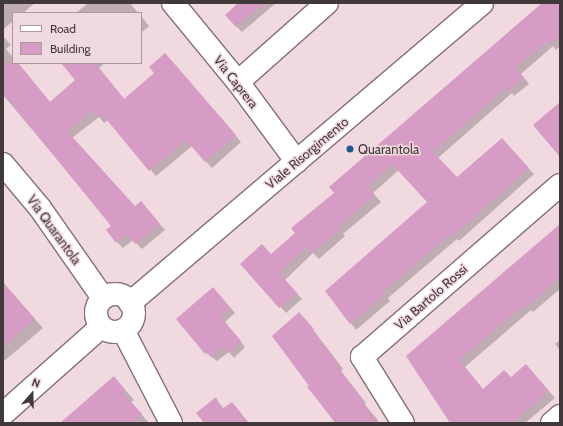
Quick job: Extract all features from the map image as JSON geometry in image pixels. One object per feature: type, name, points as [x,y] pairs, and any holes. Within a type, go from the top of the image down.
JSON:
[{"type":"street","name":"Via Caprera","points":[[174,3],[238,82],[296,162]]},
{"type":"street","points":[[238,82],[327,3]]},
{"type":"street","name":"Viale Risorgimento","points":[[130,303],[482,3]]},
{"type":"street","name":"Via Quarantola","points":[[3,164],[40,208],[103,298]]},
{"type":"street","name":"Via Bartolo Rossi","points":[[403,423],[362,357],[560,185]]},
{"type":"street","points":[[115,294],[126,298],[130,303],[134,315],[128,326],[123,330],[112,332],[101,327],[97,321],[96,308],[103,298],[115,294]]},
{"type":"street","points":[[3,414],[101,327]]},
{"type":"street","points":[[123,330],[171,423]]},
{"type":"street","points":[[552,423],[560,416]]},
{"type":"building","points":[[238,3],[264,3],[236,27],[225,15]]},
{"type":"building","points":[[542,3],[560,3],[560,36],[550,44],[547,41],[515,68],[524,78],[508,91],[505,88],[433,152],[457,177],[502,138],[529,168],[453,236],[450,234],[383,292],[385,294],[350,324],[325,291],[427,202],[392,164],[368,186],[375,195],[338,227],[340,230],[312,253],[307,247],[279,273],[297,293],[279,308],[240,264],[262,244],[271,254],[295,233],[291,228],[334,193],[329,187]]},
{"type":"building","points":[[165,53],[236,135],[205,162],[186,140],[149,171],[102,114],[98,117],[92,111],[67,131],[135,206],[141,201],[160,224],[135,244],[127,234],[116,243],[106,230],[111,226],[3,93],[3,63],[19,64],[50,102],[75,80],[62,64],[96,64],[124,99],[154,73],[149,67]]},
{"type":"building","points":[[560,102],[560,157],[533,125]]},
{"type":"building","points":[[560,224],[560,278],[526,307],[524,305],[459,360],[483,389],[504,370],[511,377],[526,364],[549,391],[512,423],[450,423],[406,356]]},
{"type":"building","points":[[3,282],[35,319],[3,347]]},
{"type":"building","points":[[213,287],[230,308],[220,316],[241,341],[229,353],[223,347],[211,357],[207,352],[205,354],[176,319]]},
{"type":"building","points":[[299,312],[314,329],[312,330],[338,363],[336,364],[378,423],[336,423],[307,387],[309,386],[272,336]]},
{"type":"building","points":[[114,376],[126,391],[123,393],[142,414],[132,423],[60,423]]},
{"type":"building","points":[[216,397],[222,409],[232,402],[249,423],[204,423],[196,413]]},
{"type":"place","name":"Quarantola","points":[[350,149]]}]
